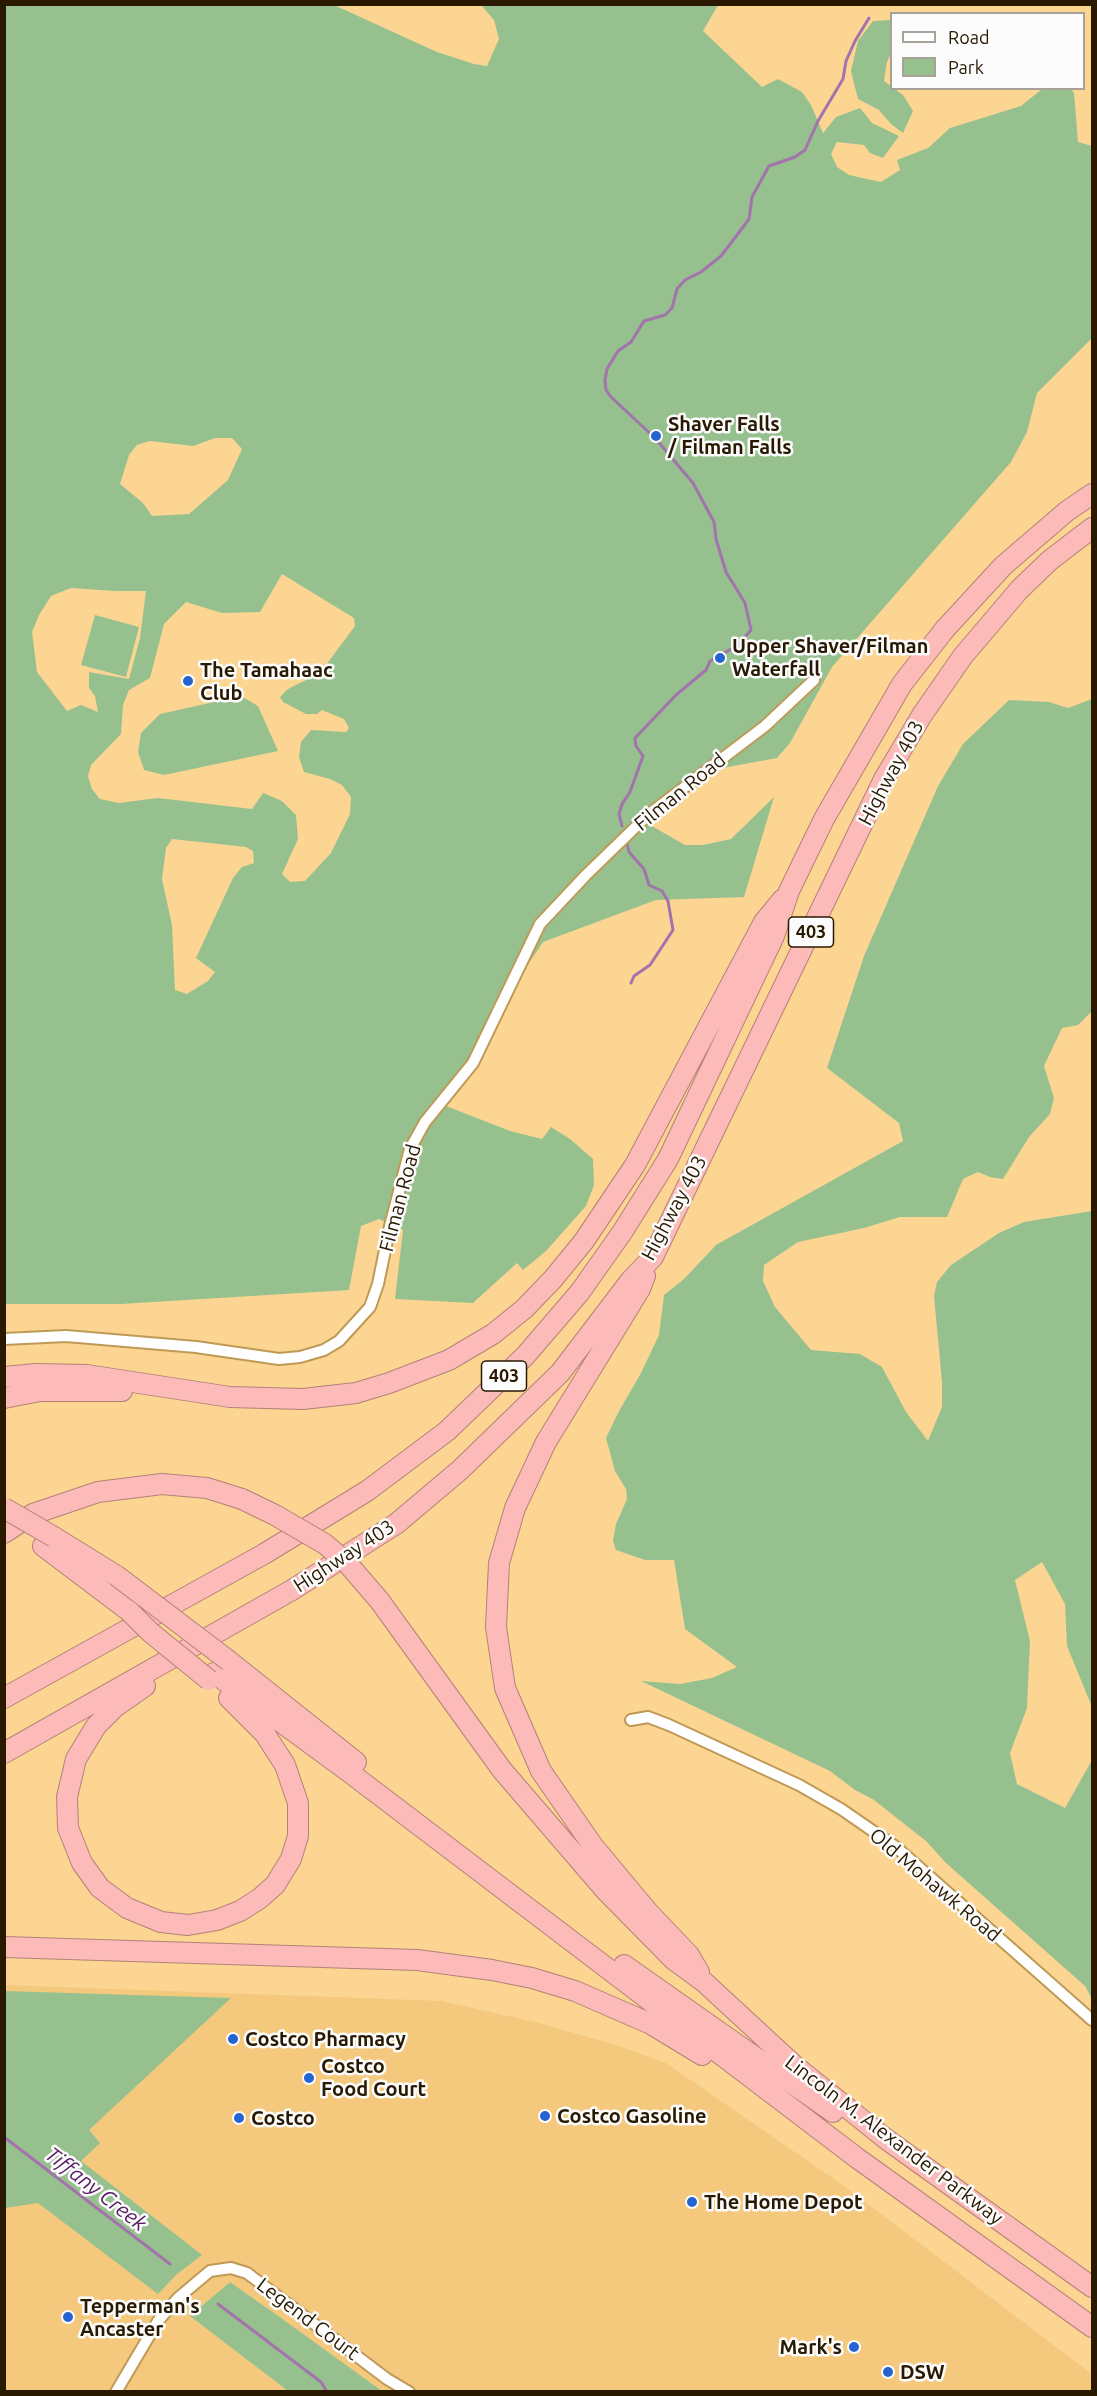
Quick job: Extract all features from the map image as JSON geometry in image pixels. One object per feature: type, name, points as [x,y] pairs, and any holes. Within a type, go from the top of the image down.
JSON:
[{"type":"highway","name":"Highway 403","points":[[4,1698],[264,1554],[367,1491],[447,1431],[525,1356],[580,1292],[623,1232],[668,1159],[774,936],[789,891],[824,819],[902,684],[945,629],[1003,566],[1068,511],[1092,494]]},
{"type":"highway","name":"Highway 403","points":[[4,1753],[292,1590],[396,1524],[452,1476],[560,1373],[631,1280],[653,1257],[885,779],[922,715],[963,656],[1019,590],[1049,561],[1092,528]]},
{"type":"highway","points":[[4,1377],[36,1374],[87,1375],[230,1397],[303,1399],[356,1393],[449,1360],[493,1334],[524,1309],[553,1280],[584,1241],[635,1165],[764,921],[789,891]]},
{"type":"highway","points":[[653,1257],[640,1289],[546,1442],[515,1508],[499,1563],[496,1626],[505,1688],[541,1771],[593,1846],[648,1912],[689,1956],[705,1982]]},
{"type":"highway","points":[[4,1398],[49,1391],[194,1392]]},
{"type":"highway","points":[[4,1533],[33,1514],[98,1492],[162,1484],[207,1488],[242,1499],[276,1515],[326,1544],[347,1563],[379,1600],[502,1770],[606,1891],[674,1960],[705,1982]]},
{"type":"highway","points":[[4,1508],[49,1541],[98,1589],[129,1611],[150,1632],[218,1671],[389,1789],[605,1952],[849,2123],[886,2139]]},
{"type":"highway","points":[[4,1520],[117,1576],[218,1671],[358,1780],[857,2158]]},
{"type":"highway","points":[[195,1645],[175,1665],[115,1707],[96,1726],[76,1759],[67,1797],[68,1828],[82,1863],[100,1888],[127,1908],[161,1922],[188,1925],[217,1920],[240,1911],[260,1899],[275,1885],[291,1859],[298,1836],[298,1803],[285,1765],[218,1671]]},
{"type":"highway","points":[[4,1933],[103,1950]]},
{"type":"highway","points":[[4,1947],[417,1960],[532,1978],[574,1990],[651,2024],[702,2055],[857,2158]]},
{"type":"highway","name":"Lincoln M. Alexander Parkway","points":[[705,1982],[787,2059],[886,2139],[1092,2287]]},
{"type":"highway","name":"Lincoln M. Alexander Parkway","points":[[857,2158],[1090,2328]]},
{"type":"street","name":"Filman Road","points":[[4,1339],[66,1336],[196,1347],[279,1359],[300,1357],[324,1350],[339,1341],[370,1307],[378,1284],[410,1149],[424,1122],[473,1063],[540,924],[586,874],[648,815],[765,726],[814,680]]},
{"type":"street","name":"Old Mohawk Road","points":[[631,1720],[648,1717],[669,1725],[799,1785],[841,1809],[896,1847],[1092,2020]]},
{"type":"street","name":"Legend Court","points":[[116,2391],[158,2320],[178,2298],[210,2271],[231,2268],[247,2272],[387,2379],[409,2391]]},
{"type":"shaded area","points":[[5,1985],[442,2001],[539,2023],[616,2045],[666,2063],[844,2186],[1092,2374],[1092,2392],[382,2391],[230,2282],[191,2316],[288,2391],[5,2392]]},
{"type":"green space","points":[[5,5],[334,5],[437,52],[487,66],[499,39],[494,20],[481,5],[718,5],[703,31],[762,87],[778,79],[802,92],[811,105],[823,133],[836,117],[860,108],[872,123],[899,136],[883,158],[870,153],[864,145],[837,142],[831,154],[837,167],[849,175],[881,182],[900,170],[897,160],[928,148],[950,128],[1021,106],[1041,90],[1072,90],[1074,93],[1078,142],[1092,146],[1092,338],[1037,393],[1027,432],[1011,462],[832,667],[790,743],[777,758],[706,771],[645,815],[650,825],[685,845],[703,845],[731,839],[774,797],[744,897],[656,900],[543,942],[497,1011],[475,1067],[441,1104],[510,1131],[542,1139],[551,1127],[570,1139],[593,1159],[594,1185],[586,1206],[546,1251],[523,1270],[517,1263],[473,1303],[395,1299],[403,1230],[379,1219],[361,1226],[349,1290],[121,1304],[5,1304]],"holes":[[[215,438],[232,438],[242,449],[228,480],[189,514],[152,516],[143,503],[120,484],[129,455],[137,445],[150,441],[193,446]],[[282,574],[354,618],[355,626],[320,673],[288,689],[280,697],[283,702],[306,714],[317,714],[322,710],[344,719],[349,728],[346,732],[311,730],[301,742],[299,757],[304,772],[342,785],[351,797],[350,814],[331,853],[305,881],[290,882],[282,874],[298,839],[296,815],[282,801],[263,793],[252,809],[158,798],[119,803],[100,799],[92,789],[88,776],[91,765],[121,734],[123,705],[129,690],[150,678],[164,624],[186,602],[222,613],[260,612]],[[71,588],[146,591],[140,638],[129,679],[89,672],[89,688],[95,696],[98,712],[81,705],[67,711],[37,672],[32,632],[51,596]],[[172,839],[246,847],[253,851],[254,863],[242,867],[233,878],[196,958],[215,972],[208,981],[187,994],[175,990],[172,925],[162,879],[166,848]]]},
{"type":"green space","points":[[890,20],[890,55],[884,81],[890,85],[890,90],[896,90],[903,95],[913,111],[903,133],[891,124],[879,110],[858,99],[851,71],[858,41],[873,21]]},
{"type":"green space","points":[[95,615],[139,627],[126,677],[81,665]]},
{"type":"green space","points":[[241,696],[258,706],[278,751],[164,775],[144,770],[138,752],[141,733],[160,714]]},
{"type":"green space","points":[[1092,699],[1092,1011],[1078,1025],[1062,1028],[1044,1066],[1054,1098],[1050,1114],[1029,1137],[1003,1179],[978,1172],[963,1179],[947,1217],[900,1217],[864,1228],[798,1242],[764,1265],[763,1281],[775,1307],[811,1350],[860,1354],[882,1367],[906,1412],[928,1441],[942,1407],[934,1296],[937,1282],[951,1265],[999,1233],[1024,1222],[1092,1211],[1092,1707],[1067,1646],[1065,1604],[1042,1562],[1015,1580],[1030,1641],[1027,1708],[1010,1753],[1017,1784],[1065,1808],[1092,1760],[1092,1999],[1085,1986],[946,1863],[926,1841],[874,1800],[855,1790],[830,1771],[641,1681],[680,1684],[712,1678],[737,1667],[685,1629],[674,1560],[645,1560],[616,1550],[613,1541],[616,1524],[627,1499],[626,1489],[615,1471],[606,1438],[659,1335],[664,1295],[684,1279],[716,1245],[903,1141],[899,1123],[827,1068],[864,956],[938,786],[963,744],[1009,700],[1049,702],[1068,708]]},
{"type":"green space","points":[[5,1991],[231,1998],[89,2130],[100,2143],[81,2161],[202,2255],[176,2275],[158,2294],[38,2203],[5,2208]]},
{"type":"green space","points":[[230,2282],[382,2391],[288,2391],[190,2316]]},
{"type":"waterway","points":[[622,826],[619,814],[643,756],[636,746],[635,738],[676,695],[706,670],[710,661],[738,645],[751,630],[745,603],[726,572],[716,539],[714,522],[693,483],[655,438],[611,397],[606,390],[607,369],[618,351],[631,342],[644,321],[665,315],[672,308],[677,289],[685,280],[701,272],[721,256],[749,219],[752,197],[769,166],[795,157],[805,150],[818,121],[843,79],[846,61],[869,18]]},
{"type":"waterway","points":[[627,843],[629,852],[644,869],[649,885],[662,891],[668,901],[673,930],[650,965],[634,976],[631,983]]},
{"type":"waterway","name":"Tiffany Creek","points":[[4,2137],[170,2264]]},
{"type":"waterway","name":"Tiffany Creek","points":[[218,2304],[321,2382],[327,2392]]},
{"type":"place","name":"Shaver Falls / Filman Falls","points":[[656,436]]},
{"type":"place","name":"Upper Shaver/Filman Waterfall","points":[[720,658]]},
{"type":"place","name":"The Tamahaac Club","points":[[188,681]]},
{"type":"place","name":"Costco Pharmacy","points":[[233,2039]]},
{"type":"place","name":"Costco Food Court","points":[[309,2078]]},
{"type":"place","name":"Costco Gasoline","points":[[545,2116]]},
{"type":"place","name":"Costco","points":[[239,2118]]},
{"type":"place","name":"The Home Depot","points":[[692,2202]]},
{"type":"place","name":"Tepperman's Ancaster","points":[[68,2317]]},
{"type":"place","name":"Mark's","points":[[854,2347]]},
{"type":"place","name":"DSW","points":[[888,2372]]}]
